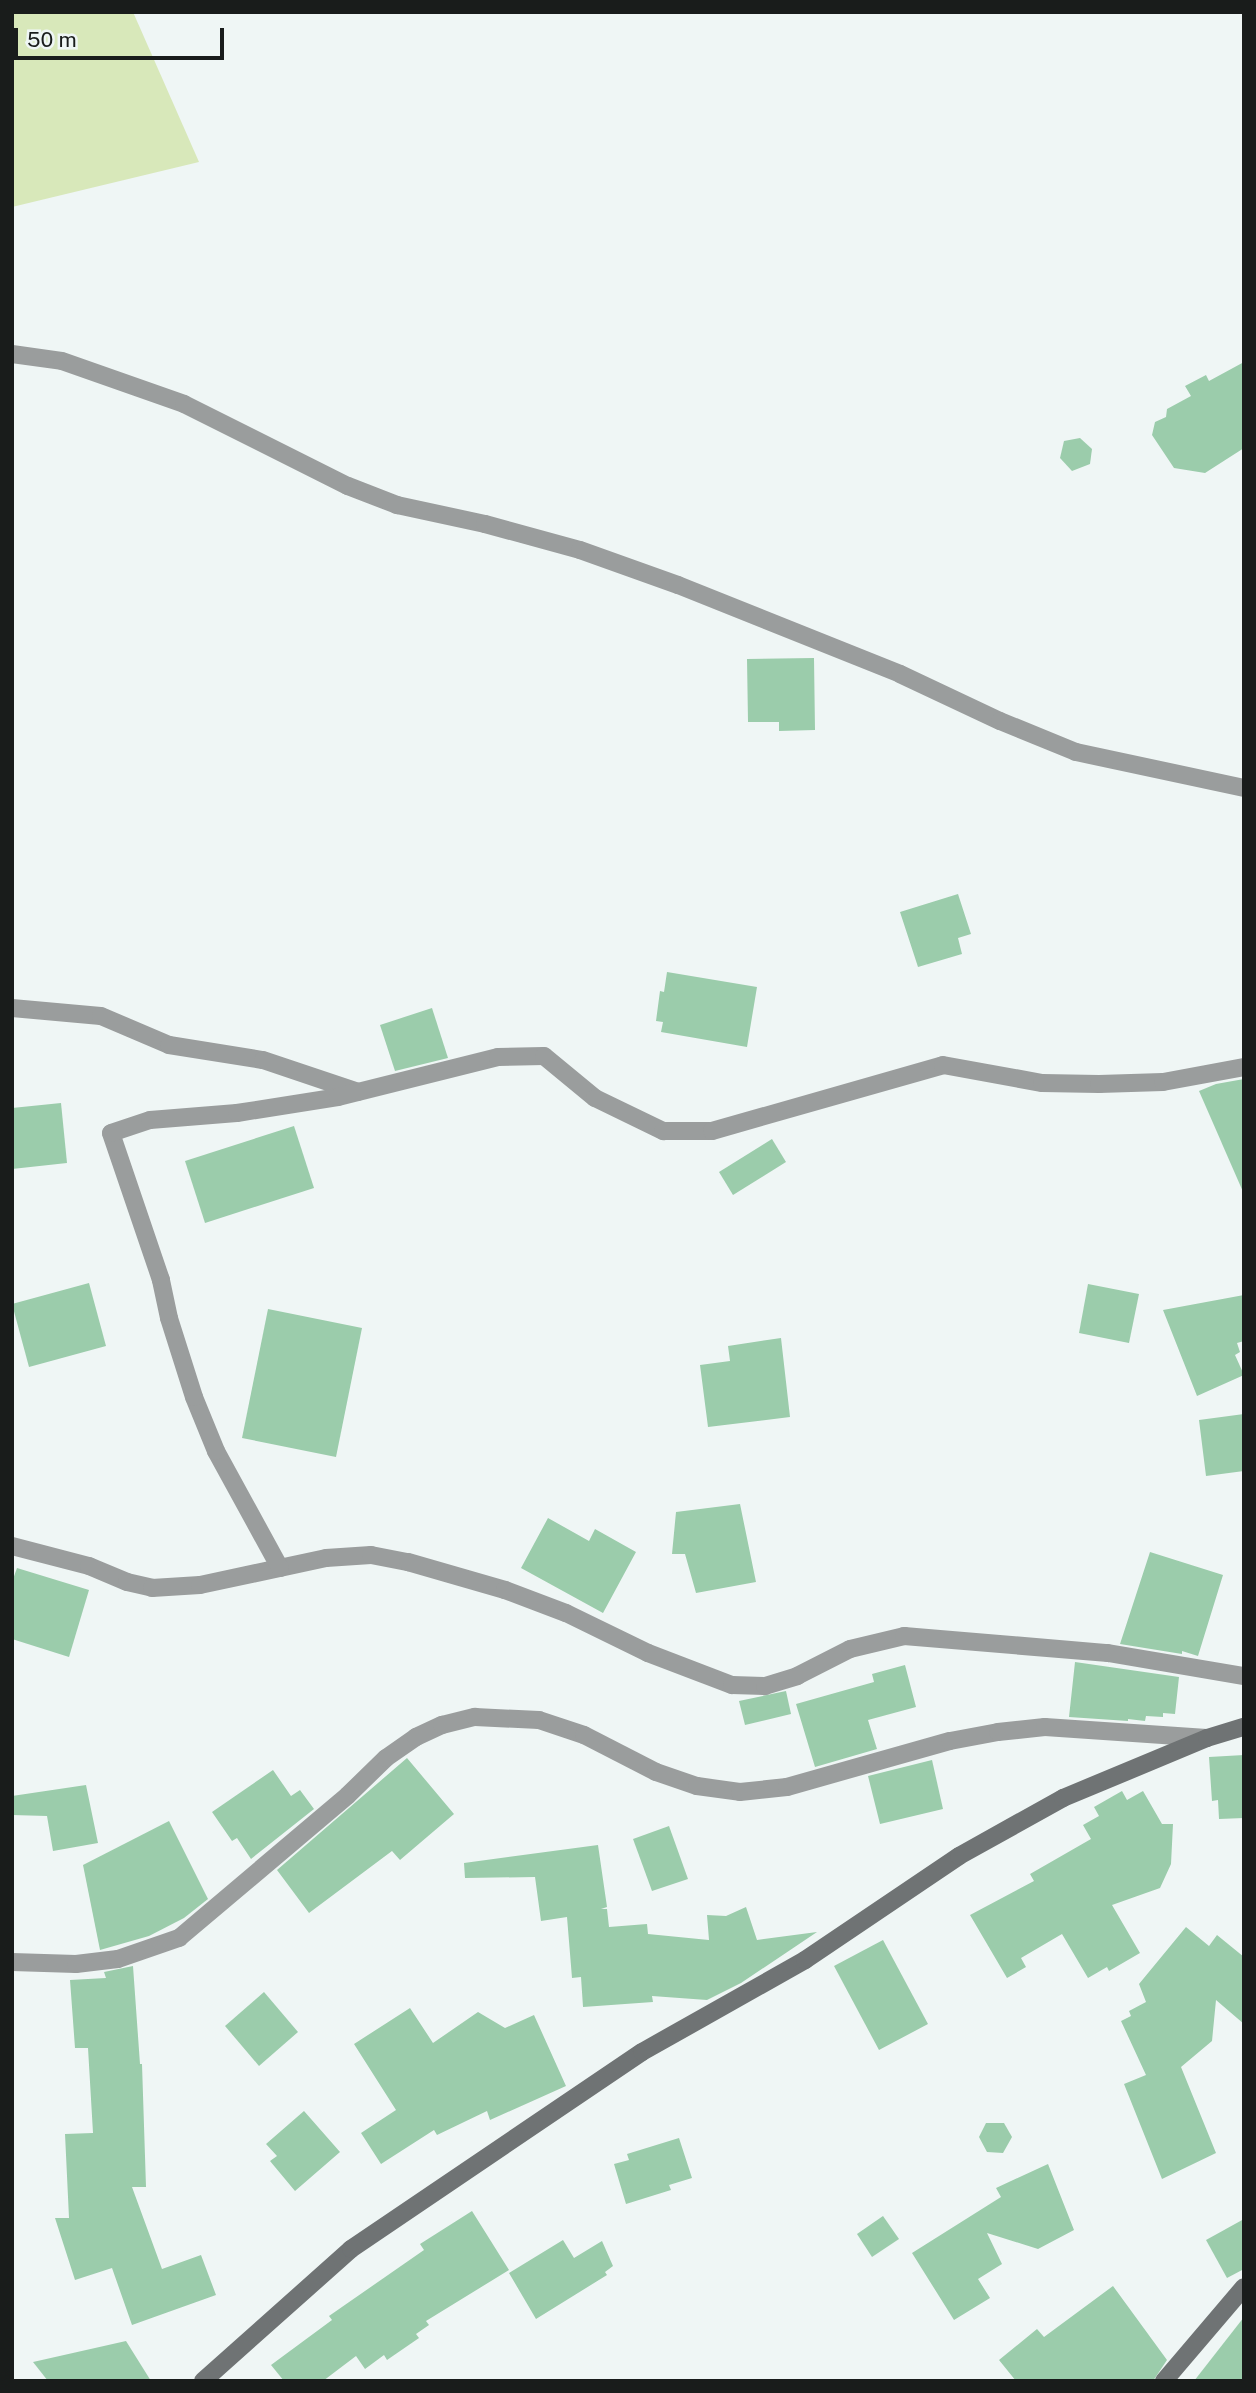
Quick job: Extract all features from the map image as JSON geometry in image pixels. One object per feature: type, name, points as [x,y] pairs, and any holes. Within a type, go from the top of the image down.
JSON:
[{"type":"main road","points":[[203,2381],[352,2249],[642,2052],[804,1960],[959,1856],[1063,1798],[1207,1738],[1244,1727]]},
{"type":"main road","points":[[1164,2381],[1244,2287]]},
{"type":"street","points":[[12,354],[62,360],[184,404],[348,486],[397,505],[485,524],[580,550],[678,585],[888,669],[1000,721],[1076,751],[1244,788]]},
{"type":"street","points":[[12,1008],[101,1016],[169,1045],[264,1060],[358,1092]]},
{"type":"street","points":[[280,1568],[216,1451],[194,1397],[169,1318],[161,1280],[111,1133],[150,1120],[237,1113],[358,1092],[498,1056],[544,1056],[595,1098],[663,1131],[712,1131],[943,1065],[1042,1083],[1099,1084],[1163,1082],[1244,1067]]},
{"type":"street","points":[[12,1546],[89,1566],[127,1582],[152,1588],[200,1585],[326,1558],[371,1555],[419,1564],[505,1590],[566,1613],[648,1653],[733,1685],[765,1686],[797,1676],[850,1649],[904,1636],[1108,1653],[1244,1676]]},
{"type":"street","points":[[12,1962],[76,1964],[118,1959],[179,1938],[328,1813],[386,1758],[416,1737],[442,1725],[475,1717],[539,1720],[584,1735],[656,1772],[696,1786],[740,1792],[787,1787],[950,1741],[998,1732],[1045,1727],[1207,1738]]},
{"type":"green space","points":[[12,12],[133,12],[199,162],[12,207]]},
{"type":"building","points":[[1244,362],[1244,448],[1205,473],[1174,468],[1152,435],[1155,422],[1166,417],[1167,409],[1191,396],[1185,386],[1206,375],[1209,381]]},
{"type":"building","points":[[1080,438],[1092,449],[1090,464],[1072,471],[1060,458],[1064,441]]},
{"type":"building","points":[[814,658],[815,730],[779,731],[779,722],[748,722],[747,659]]},
{"type":"building","points":[[958,894],[971,934],[958,938],[962,954],[918,967],[900,912]]},
{"type":"building","points":[[667,972],[757,987],[747,1047],[661,1032],[663,1022],[656,1021],[660,991],[664,992]]},
{"type":"building","points":[[432,1008],[448,1058],[395,1071],[380,1025]]},
{"type":"building","points":[[1244,1079],[1244,1194],[1199,1091],[1216,1084]]},
{"type":"building","points":[[61,1103],[67,1163],[12,1169],[12,1108]]},
{"type":"building","points":[[294,1126],[314,1188],[205,1223],[185,1161]]},
{"type":"building","points":[[772,1139],[786,1162],[733,1195],[719,1172]]},
{"type":"building","points":[[89,1283],[106,1346],[29,1367],[12,1304]]},
{"type":"building","points":[[1088,1284],[1139,1294],[1129,1343],[1079,1333]]},
{"type":"building","points":[[1244,1295],[1244,1341],[1237,1343],[1240,1352],[1235,1355],[1244,1375],[1197,1396],[1163,1310]]},
{"type":"building","points":[[268,1309],[362,1328],[336,1457],[242,1438]]},
{"type":"building","points":[[781,1338],[790,1417],[708,1427],[700,1365],[730,1361],[728,1346]]},
{"type":"building","points":[[1244,1414],[1244,1471],[1206,1476],[1199,1420]]},
{"type":"building","points":[[740,1504],[756,1582],[696,1593],[685,1554],[672,1554],[676,1512]]},
{"type":"building","points":[[548,1518],[589,1541],[595,1529],[636,1552],[603,1613],[521,1568]]},
{"type":"building","points":[[1150,1552],[1223,1575],[1198,1656],[1182,1651],[1182,1654],[1120,1644]]},
{"type":"building","points":[[17,1568],[89,1590],[69,1657],[12,1639],[12,1582]]},
{"type":"building","points":[[1075,1662],[1179,1677],[1175,1714],[1163,1713],[1163,1717],[1146,1716],[1145,1721],[1069,1717]]},
{"type":"building","points":[[905,1665],[916,1707],[868,1720],[877,1749],[815,1767],[796,1704],[874,1682],[872,1674]]},
{"type":"building","points":[[786,1691],[791,1714],[745,1725],[739,1701]]},
{"type":"building","points":[[1244,1755],[1244,1818],[1219,1819],[1218,1800],[1212,1801],[1209,1757]]},
{"type":"building","points":[[407,1758],[454,1814],[400,1860],[392,1851],[309,1913],[277,1870]]},
{"type":"building","points":[[932,1760],[943,1809],[880,1824],[868,1776]]},
{"type":"building","points":[[273,1770],[291,1796],[300,1790],[314,1809],[251,1859],[237,1838],[232,1841],[212,1812]]},
{"type":"building","points":[[86,1785],[98,1843],[53,1851],[47,1816],[12,1815],[12,1796]]},
{"type":"building","points":[[1122,1791],[1127,1800],[1143,1791],[1162,1824],[1173,1824],[1171,1864],[1160,1888],[1112,1905],[1140,1953],[1109,1971],[1107,1967],[1088,1978],[1062,1934],[1021,1958],[1026,1967],[1007,1978],[970,1915],[1034,1881],[1030,1874],[1091,1839],[1083,1825],[1099,1816],[1094,1807]]},
{"type":"building","points":[[169,1821],[208,1899],[184,1918],[149,1936],[100,1950],[83,1865]]},
{"type":"building","points":[[669,1826],[688,1879],[652,1891],[633,1839]]},
{"type":"building","points":[[598,1845],[607,1907],[601,1909],[607,1909],[609,1927],[647,1924],[648,1934],[709,1940],[707,1915],[726,1916],[746,1907],[757,1940],[817,1932],[741,1983],[707,2000],[652,1996],[653,2002],[583,2007],[581,1977],[572,1978],[567,1917],[541,1921],[535,1877],[465,1878],[464,1863]]},
{"type":"building","points":[[1186,1927],[1209,1946],[1217,1935],[1244,1957],[1244,2024],[1216,2000],[1212,2041],[1181,2067],[1216,2153],[1162,2179],[1124,2084],[1146,2075],[1121,2021],[1131,2016],[1129,2011],[1146,2002],[1139,1984]]},
{"type":"building","points":[[883,1940],[928,2024],[879,2050],[834,1966]]},
{"type":"building","points":[[133,1966],[142,2064],[146,2187],[132,2187],[162,2269],[201,2255],[216,2295],[132,2325],[112,2268],[75,2280],[55,2218],[69,2218],[65,2134],[93,2133],[88,2048],[75,2048],[70,1980],[106,1978],[104,1972]]},
{"type":"building","points":[[264,1992],[298,2032],[259,2066],[225,2026]]},
{"type":"building","points":[[410,2008],[433,2043],[478,2012],[505,2028],[534,2015],[566,2086],[490,2120],[487,2111],[437,2135],[434,2130],[381,2164],[361,2133],[396,2110],[354,2044]]},
{"type":"building","points":[[304,2111],[340,2152],[295,2191],[270,2161],[277,2156],[266,2144]]},
{"type":"building","points":[[986,2123],[1004,2123],[1012,2137],[1003,2153],[987,2152],[979,2137]]},
{"type":"building","points":[[679,2138],[692,2178],[669,2185],[671,2190],[626,2204],[614,2164],[629,2160],[627,2154]]},
{"type":"building","points":[[1048,2164],[1074,2230],[1038,2249],[987,2233],[1002,2264],[978,2279],[990,2298],[954,2320],[912,2253],[1001,2197],[996,2188]]},
{"type":"building","points":[[472,2211],[509,2270],[426,2321],[429,2325],[416,2334],[419,2338],[387,2360],[384,2355],[365,2369],[356,2356],[323,2381],[284,2381],[271,2365],[332,2320],[329,2316],[424,2250],[420,2244]]},
{"type":"building","points":[[883,2216],[899,2239],[872,2257],[857,2234]]},
{"type":"building","points":[[1244,2219],[1244,2269],[1227,2278],[1206,2240]]},
{"type":"building","points":[[563,2240],[574,2258],[602,2241],[613,2266],[605,2272],[607,2275],[536,2319],[509,2273]]},
{"type":"building","points":[[1113,2286],[1167,2360],[1153,2381],[1016,2381],[999,2360],[1037,2329],[1044,2337]]},
{"type":"building","points":[[1244,2317],[1244,2381],[1194,2381]]},
{"type":"building","points":[[126,2341],[151,2381],[48,2381],[33,2362]]}]
